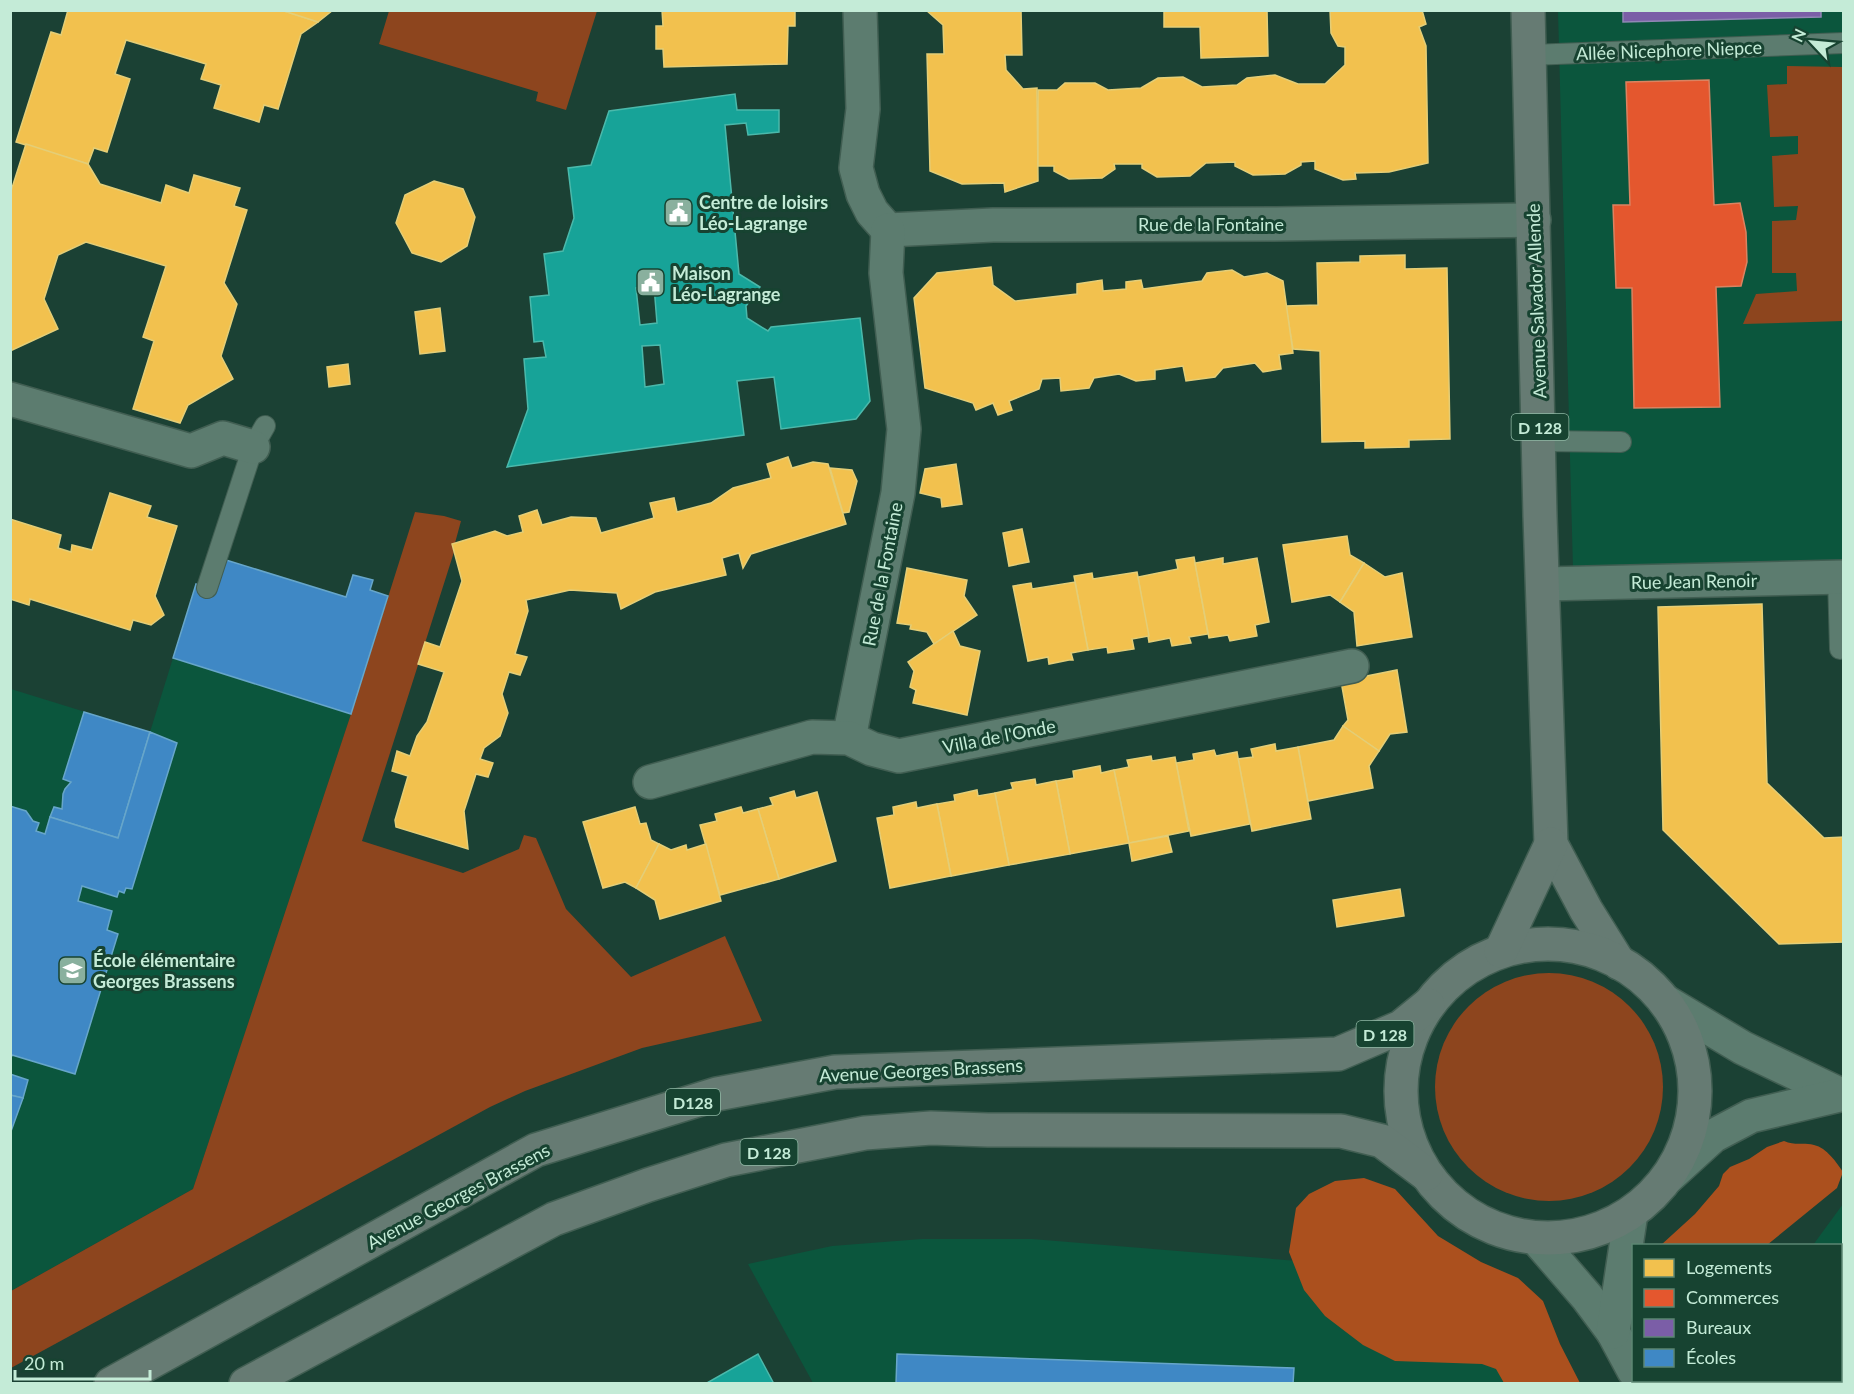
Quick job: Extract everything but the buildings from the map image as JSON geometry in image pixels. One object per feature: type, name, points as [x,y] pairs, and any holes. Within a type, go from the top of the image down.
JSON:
[{"type":"main road","name":"Avenue Salvador Allende","points":[[1528,10],[1540,441],[1540,523],[1544,584],[1551,844],[1586,910],[1619,963]]},
{"type":"main road","name":"Avenue Salvador Allende","points":[[1501,951],[1551,844]]},
{"type":"main road","points":[[1546,943],[1592,950],[1619,963],[1634,970],[1666,1002],[1688,1043],[1695,1089],[1689,1136],[1668,1177],[1631,1213],[1586,1234],[1536,1238],[1494,1228],[1456,1207],[1426,1174],[1408,1135],[1400,1092],[1407,1047],[1428,1005],[1460,972],[1501,951],[1546,943]]},
{"type":"main road","name":"Avenue Georges Brassens","points":[[111,1383],[536,1150],[717,1094],[834,1071],[1338,1054],[1401,1027],[1428,1005]]},
{"type":"main road","name":"D 128","points":[[246,1383],[554,1219],[726,1160],[866,1133],[931,1128],[1341,1131],[1382,1141],[1426,1174]]},
{"type":"street","points":[[860,10],[863,109],[856,168],[863,194],[872,212],[888,230]]},
{"type":"street","name":"Rue de la Fontaine","points":[[849,738],[898,493],[904,429],[886,273],[888,230],[993,225],[1263,224],[1534,219]]},
{"type":"street","points":[[10,399],[191,451],[223,438],[259,436]]},
{"type":"street","name":"Rue Jean Renoir","points":[[1544,584],[1841,577]]},
{"type":"street","name":"Villa de l'Onde","points":[[650,782],[812,737],[849,738],[872,750],[899,756],[1352,666]]},
{"type":"street","points":[[1666,1002],[1743,1048],[1841,1094]]},
{"type":"street","points":[[1668,1177],[1713,1136],[1751,1116],[1841,1094]]},
{"type":"street","points":[[1613,1332],[1631,1213]]},
{"type":"street","points":[[1536,1238],[1587,1297],[1613,1332],[1632,1367]]},
{"type":"lane","name":"Allée Nicephore Niepce","points":[[1530,55],[1844,43]]},
{"type":"lane","points":[[207,588],[259,436]]},
{"type":"lane","points":[[1540,441],[1621,442]]},
{"type":"lane","points":[[1840,649],[1841,577]]},
{"type":"shaded area","points":[[389,11],[597,11],[566,110],[536,101],[538,92],[379,44]]},
{"type":"shaded area","points":[[1558,11],[1843,11],[1843,562],[1573,569]]},
{"type":"shaded area","points":[[1787,66],[1843,67],[1843,321],[1743,324],[1756,294],[1797,291],[1796,273],[1772,273],[1772,221],[1796,220],[1798,206],[1774,207],[1772,156],[1798,154],[1798,136],[1770,137],[1767,85],[1787,84]]},
{"type":"shaded area","points":[[415,512],[461,521],[455,543],[452,544],[454,552],[362,841],[463,873],[519,849],[524,835],[536,838],[566,909],[631,977],[725,936],[762,1021],[642,1048],[525,1091],[490,1107],[11,1368],[11,1291],[193,1189],[351,714]]},
{"type":"shaded area","points":[[173,658],[351,714],[193,1189],[11,1291],[11,689],[150,732]]},
{"type":"shaded area","points":[[1538,973],[1560,973],[1593,981],[1630,1006],[1655,1043],[1663,1076],[1661,1109],[1655,1131],[1630,1168],[1593,1193],[1560,1201],[1538,1201],[1505,1193],[1468,1168],[1443,1131],[1435,1098],[1435,1076],[1443,1043],[1468,1006],[1505,981]]},
{"type":"shaded area","points":[[1784,1141],[1819,1147],[1827,1152],[1843,1172],[1837,1188],[1768,1244],[1662,1244],[1695,1214],[1719,1186],[1723,1174],[1730,1167],[1749,1159],[1767,1147]]},
{"type":"shaded area","points":[[1364,1178],[1395,1189],[1438,1236],[1481,1262],[1518,1278],[1543,1301],[1560,1344],[1580,1383],[1504,1383],[1496,1369],[1482,1364],[1395,1361],[1363,1345],[1325,1316],[1304,1290],[1289,1252],[1296,1208],[1309,1194],[1335,1181]]},
{"type":"shaded area","points":[[1843,1204],[1843,1383],[1750,1383],[1748,1382],[1842,1382],[1842,1244],[1814,1244]]},
{"type":"shaded area","points":[[922,1239],[1032,1239],[1383,1268],[1535,1383],[813,1383],[748,1264],[832,1246]]},
{"type":"place","name":"Centre de loisirs Léo-Lagrange","points":[[678,212]]},
{"type":"place","name":"Maison Léo-Lagrange","points":[[651,283]]},
{"type":"place","name":"École élémentaire Georges Brassens","points":[[72,970]]}]
